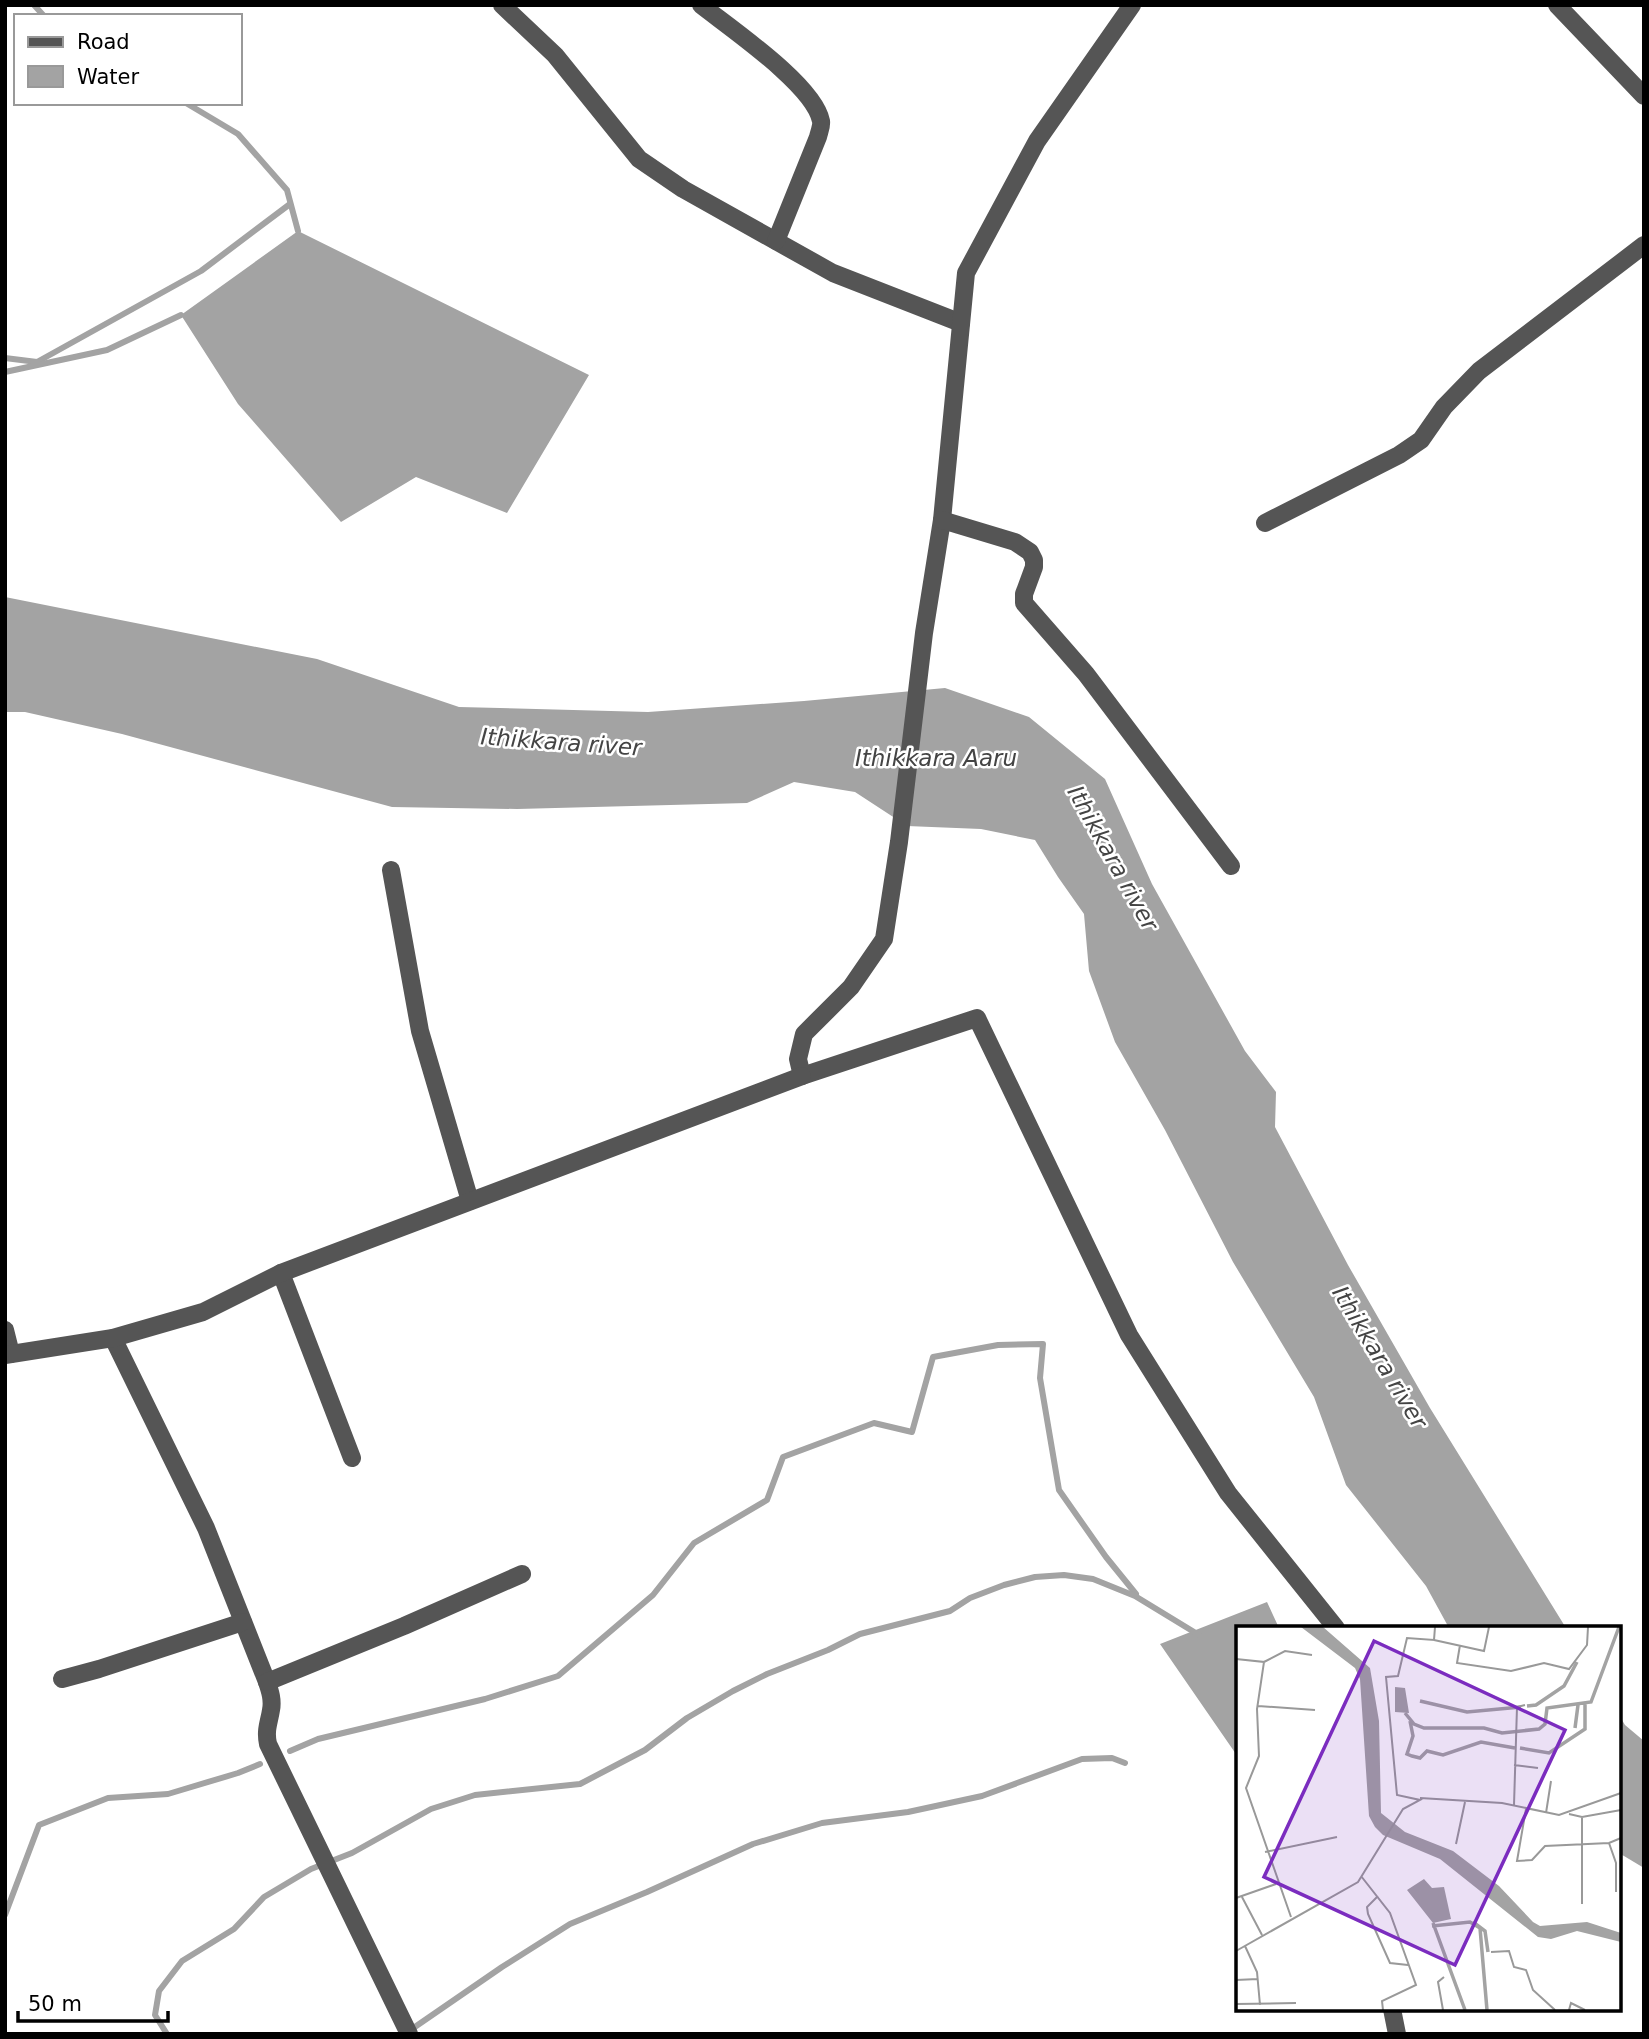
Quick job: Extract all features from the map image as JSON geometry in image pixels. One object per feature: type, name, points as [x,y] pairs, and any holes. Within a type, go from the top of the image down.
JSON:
[{"type":"street","points":[[502,5],[555,55],[639,159],[682,189],[833,273],[961,323]]},
{"type":"street","points":[[701,5],[790,76],[808,97],[821,122],[818,137],[776,241]]},
{"type":"street","points":[[802,1076],[798,1059],[804,1034],[851,987],[884,939],[899,842],[924,633],[942,520],[966,273],[1037,141],[1132,5]]},
{"type":"street","points":[[1557,5],[1644,96]]},
{"type":"street","points":[[1265,523],[1399,455],[1420,440],[1444,407],[1479,371],[1644,245]]},
{"type":"street","points":[[942,520],[1015,542],[1030,552],[1034,567],[1024,594],[1024,603],[1086,674],[1231,866]]},
{"type":"street","points":[[391,870],[420,1031],[470,1201]]},
{"type":"street","points":[[5,1330],[8,1355],[113,1338],[203,1312],[281,1273],[470,1201],[802,1076],[977,1018],[1129,1335],[1228,1493],[1334,1626]]},
{"type":"street","points":[[281,1273],[352,1458]]},
{"type":"street","points":[[113,1338],[206,1528],[267,1682],[272,1699],[266,1733],[268,1744],[409,2034]]},
{"type":"street","points":[[267,1682],[522,1574]]},
{"type":"street","points":[[62,1679],[243,1622]]},
{"type":"street","points":[[1392,2011],[1397,2034]]},
{"type":"water","points":[[298,231],[589,375],[507,513],[416,477],[341,522],[238,404],[181,315]]},
{"type":"water","name":"Ithikkara Aaru","points":[[5,597],[317,659],[459,707],[648,712],[945,688],[1029,717],[1105,779],[1152,884],[1245,1051],[1276,1092],[1275,1127],[1348,1265],[1430,1408],[1565,1626],[1448,1626],[1426,1586],[1346,1485],[1314,1397],[1233,1262],[1165,1130],[1115,1042],[1089,971],[1084,914],[1035,840],[981,829],[907,826],[855,792],[794,782],[747,803],[517,809],[392,807],[122,734],[25,712],[5,712]]},
{"type":"water","points":[[1267,1602],[1278,1626],[1236,1626],[1236,1754],[1160,1644]]},
{"type":"water","points":[[1621,1718],[1644,1741],[1644,1868],[1621,1854]]},
{"type":"waterway","points":[[34,5],[42,14]]},
{"type":"waterway","points":[[189,105],[238,134],[287,190],[298,231]]},
{"type":"waterway","points":[[5,358],[37,362],[201,271],[290,204]]},
{"type":"waterway","points":[[5,372],[107,350],[181,315]]},
{"type":"waterway","points":[[290,1751],[318,1739],[485,1699],[558,1676],[653,1595],[694,1543],[767,1500],[783,1457],[874,1423],[912,1432],[933,1357],[998,1345],[1043,1344],[1040,1378],[1059,1490],[1136,1594]]},
{"type":"waterway","points":[[167,2034],[155,2015],[159,1991],[182,1961],[234,1929],[264,1897],[311,1869],[352,1853],[431,1809],[475,1795],[580,1784],[645,1750],[687,1718],[733,1691],[860,1634],[950,1611],[970,1598],[1004,1585],[1035,1577],[1064,1575],[1093,1579],[1135,1596],[1199,1635]]},
{"type":"waterway","points":[[409,2031],[570,1924],[753,1844],[822,1823],[908,1812],[982,1796],[1082,1759],[1112,1758],[1125,1763]]},
{"type":"waterway","points":[[5,1915],[39,1825],[108,1798],[168,1794],[260,1764]]},
{"type":"water label","name":"Ithikkara river","points":[[561,742]]},
{"type":"water label","name":"Ithikkara river","points":[[1113,858]]},
{"type":"water label","name":"Ithikkara river","points":[[1380,1357]]}]
